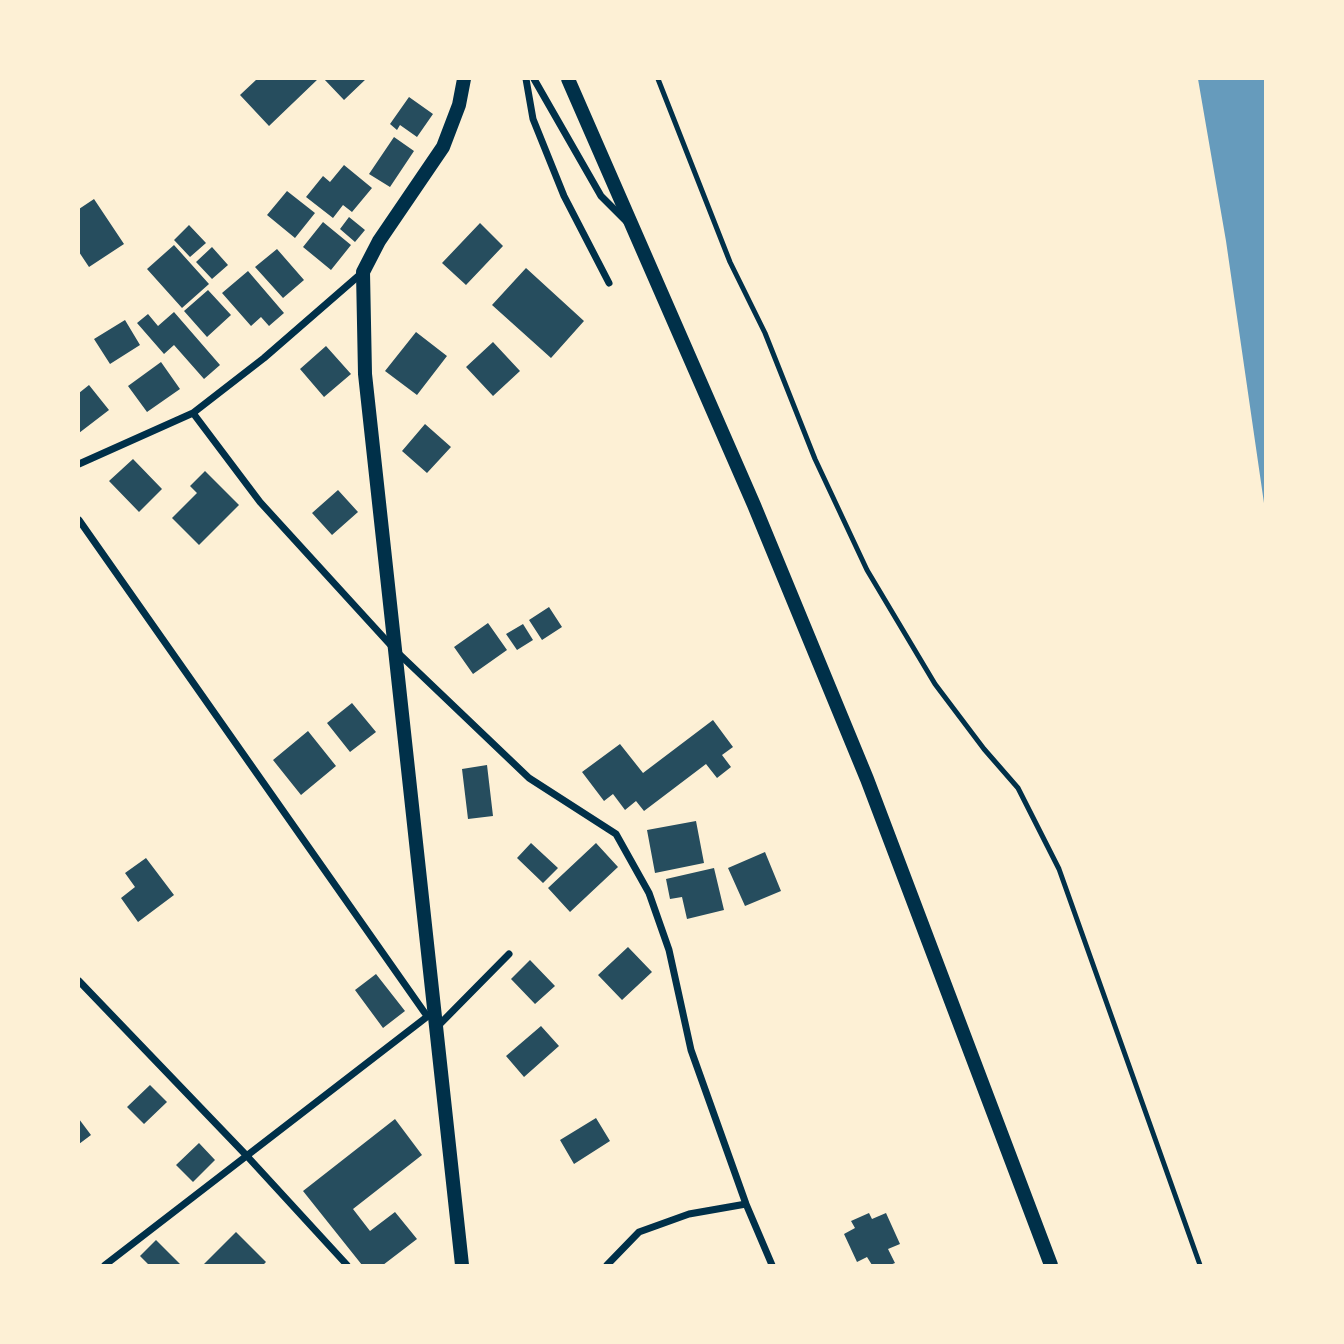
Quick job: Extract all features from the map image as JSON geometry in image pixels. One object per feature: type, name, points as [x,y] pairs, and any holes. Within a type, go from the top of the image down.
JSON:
[{"type":"main road","points":[[462,1265],[433,1020],[365,374],[363,272],[379,241],[443,146],[459,105],[464,79]]},
{"type":"main road","points":[[568,79],[754,505],[862,766],[1051,1265]]},
{"type":"street","points":[[526,79],[533,119],[564,197],[609,282]]},
{"type":"street","points":[[534,79],[601,196],[634,230]]},
{"type":"street","points":[[79,464],[193,413],[264,358],[363,272]]},
{"type":"street","points":[[193,413],[260,502],[396,651],[529,778],[616,834],[649,893],[669,950],[691,1050],[746,1204],[772,1265]]},
{"type":"street","points":[[79,520],[433,1020]]},
{"type":"street","points":[[105,1265],[247,1155],[433,1020],[509,954]]},
{"type":"street","points":[[79,981],[247,1155],[347,1265]]},
{"type":"street","points":[[607,1265],[639,1232],[689,1214],[746,1204]]},
{"type":"lane","points":[[658,79],[730,262],[765,333],[815,459],[867,570],[935,684],[1018,789],[1059,869],[1200,1265]]},
{"type":"water","points":[[1198,79],[1265,79],[1265,510],[1226,241]]},
{"type":"building","points":[[257,79],[318,79],[269,126],[240,95]]},
{"type":"building","points":[[324,79],[366,79],[344,100]]},
{"type":"building","points":[[409,97],[433,114],[417,137],[400,125],[397,130],[390,124]]},
{"type":"building","points":[[394,137],[414,151],[390,187],[369,174]]},
{"type":"building","points":[[344,165],[372,188],[352,212],[343,205],[333,218],[306,197],[323,176],[330,182]]},
{"type":"building","points":[[287,191],[315,213],[295,238],[267,215]]},
{"type":"building","points":[[94,199],[124,244],[89,267],[79,252],[79,209]]},
{"type":"building","points":[[349,217],[365,230],[355,242],[340,229]]},
{"type":"building","points":[[323,222],[351,245],[331,270],[303,247]]},
{"type":"building","points":[[480,223],[503,246],[466,285],[442,263]]},
{"type":"building","points":[[189,225],[206,243],[190,257],[174,240]]},
{"type":"building","points":[[174,245],[209,284],[182,308],[147,269]]},
{"type":"building","points":[[212,247],[228,265],[212,279],[196,262]]},
{"type":"building","points":[[277,249],[304,280],[283,298],[255,267]]},
{"type":"building","points":[[526,268],[584,321],[551,358],[492,305]]},
{"type":"building","points":[[248,271],[284,313],[269,326],[261,317],[251,326],[222,293]]},
{"type":"building","points":[[208,290],[231,315],[207,337],[184,311]]},
{"type":"building","points":[[174,312],[220,365],[204,379],[174,345],[164,354],[137,323],[148,314],[158,326]]},
{"type":"building","points":[[125,320],[140,345],[110,364],[94,339]]},
{"type":"building","points":[[416,332],[447,356],[417,395],[385,371]]},
{"type":"building","points":[[493,342],[520,371],[493,396],[466,367]]},
{"type":"building","points":[[326,346],[351,374],[324,397],[300,369]]},
{"type":"building","points":[[161,362],[180,389],[147,412],[128,386]]},
{"type":"building","points":[[89,385],[109,410],[79,433],[79,393]]},
{"type":"building","points":[[425,424],[451,447],[427,473],[402,451]]},
{"type":"building","points":[[133,459],[162,489],[139,512],[109,481]]},
{"type":"building","points":[[205,471],[239,505],[199,545],[172,518],[197,493],[190,486]]},
{"type":"building","points":[[338,490],[358,512],[332,535],[312,513]]},
{"type":"building","points":[[549,607],[562,627],[542,640],[529,620]]},
{"type":"building","points":[[488,623],[507,650],[473,674],[454,647]]},
{"type":"building","points":[[523,624],[533,640],[517,650],[506,634]]},
{"type":"building","points":[[352,703],[376,732],[350,752],[327,723]]},
{"type":"building","points":[[713,720],[733,747],[722,755],[731,767],[717,778],[706,764],[644,811],[636,801],[625,810],[613,794],[604,801],[582,772],[620,744],[643,773]]},
{"type":"building","points":[[308,731],[336,766],[301,795],[273,760]]},
{"type":"building","points":[[487,765],[493,816],[468,819],[462,769]]},
{"type":"building","points":[[696,821],[704,863],[655,873],[647,830]]},
{"type":"building","points":[[531,843],[558,868],[543,883],[517,858]]},
{"type":"building","points":[[596,843],[618,867],[570,912],[548,888]]},
{"type":"building","points":[[765,852],[781,891],[745,906],[728,868]]},
{"type":"building","points":[[146,858],[174,895],[138,922],[121,898],[135,887],[125,873]]},
{"type":"building","points":[[714,868],[724,910],[687,919],[682,897],[670,899],[666,879]]},
{"type":"building","points":[[628,947],[652,972],[622,1000],[598,975]]},
{"type":"building","points":[[530,960],[555,986],[535,1004],[511,979]]},
{"type":"building","points":[[376,974],[405,1011],[383,1028],[355,990]]},
{"type":"building","points":[[541,1026],[559,1046],[524,1077],[506,1056]]},
{"type":"building","points":[[150,1085],[167,1102],[144,1124],[127,1107]]},
{"type":"building","points":[[596,1118],[610,1141],[574,1164],[560,1140]]},
{"type":"building","points":[[79,1119],[91,1135],[79,1144]]},
{"type":"building","points":[[395,1119],[422,1155],[353,1209],[370,1231],[395,1212],[417,1239],[383,1265],[362,1265],[303,1191]]},
{"type":"building","points":[[199,1143],[215,1160],[193,1182],[176,1165]]},
{"type":"building","points":[[869,1213],[872,1219],[886,1213],[900,1244],[888,1249],[895,1263],[872,1265],[867,1257],[857,1262],[844,1234],[855,1228],[851,1221]]},
{"type":"building","points":[[236,1232],[266,1262],[263,1265],[203,1265]]},
{"type":"building","points":[[156,1240],[181,1265],[149,1265],[140,1256]]}]
